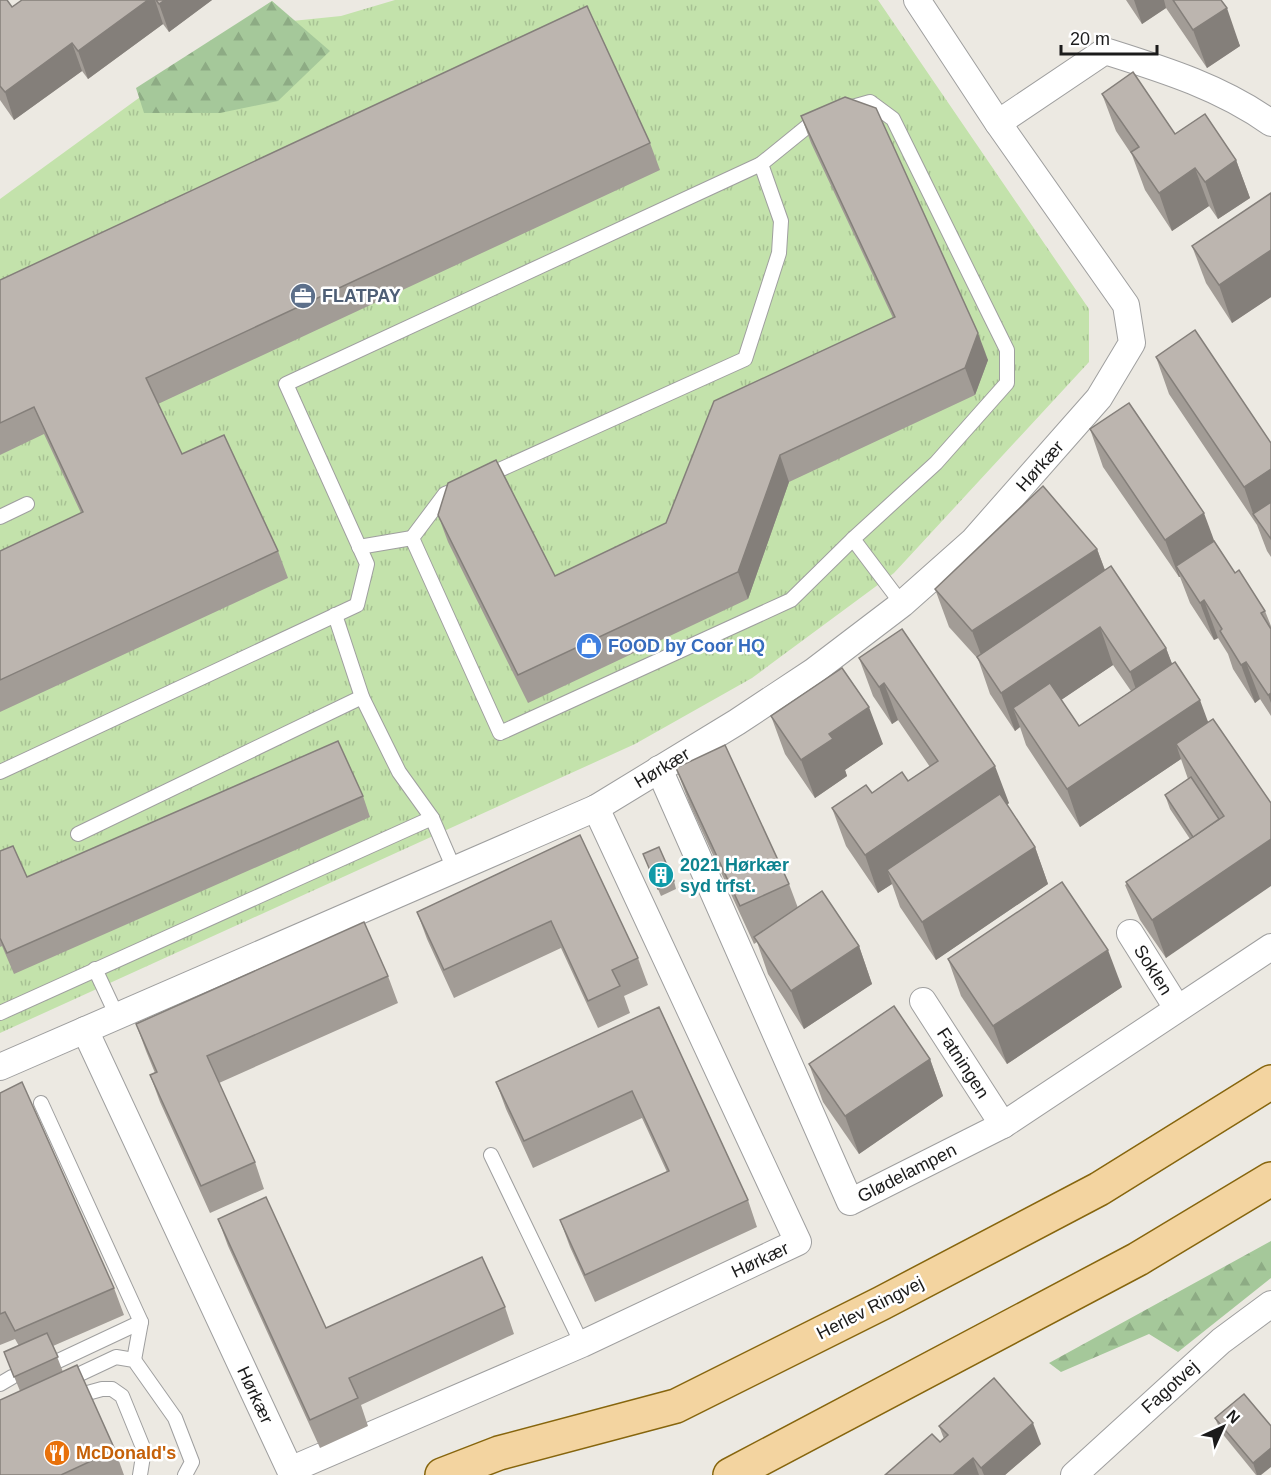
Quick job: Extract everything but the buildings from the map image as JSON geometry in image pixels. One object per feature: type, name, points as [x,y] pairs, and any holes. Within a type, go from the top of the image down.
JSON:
[{"type":"main road","name":"Herlev Ringvej","points":[[442,1475],[499,1453],[676,1406],[882,1303],[1098,1189],[1271,1082]]},
{"type":"main road","points":[[730,1475],[1138,1259],[1271,1179]]},
{"type":"street","name":"Hørkær","points":[[0,1067],[596,808],[814,671],[902,604],[973,541],[1099,398],[1132,343],[1126,305],[916,0]]},
{"type":"street","points":[[999,123],[1104,51],[1184,76],[1252,109],[1271,123]]},
{"type":"street","name":"Glødelampen","points":[[659,769],[850,1202],[1003,1125],[1271,947]]},
{"type":"street","name":"Hørkær","points":[[85,1030],[290,1470],[582,1344],[798,1242],[596,808]]},
{"type":"street","name":"Soklen","points":[[1130,933],[1177,1008]]},
{"type":"street","name":"Fatningen","points":[[923,1001],[1003,1125]]},
{"type":"street","name":"Fagotvej","points":[[1074,1475],[1221,1341],[1271,1304]]},
{"type":"lane","points":[[0,772],[357,605],[367,564],[286,384],[761,164],[820,115],[870,102],[893,119],[1007,350],[1007,383],[936,463],[853,538],[791,600],[500,733],[412,538]]},
{"type":"lane","points":[[359,547],[412,538],[445,494],[745,359],[779,252],[781,221],[761,164]]},
{"type":"lane","points":[[0,517],[27,504]]},
{"type":"lane","points":[[853,538],[902,604]]},
{"type":"lane","points":[[335,615],[362,697],[399,772],[432,818],[454,869]]},
{"type":"lane","points":[[78,834],[362,697]]},
{"type":"lane","points":[[0,1013],[432,818]]},
{"type":"lane","points":[[95,969],[117,1016]]},
{"type":"lane","points":[[40,1102],[141,1322],[134,1360]]},
{"type":"lane","points":[[491,1155],[582,1344]]},
{"type":"lane","points":[[58,1360],[141,1322]]},
{"type":"lane","points":[[52,1386],[116,1357],[134,1360],[175,1418],[192,1462],[185,1475]]},
{"type":"lane","points":[[60,1402],[102,1389],[112,1389],[122,1396],[144,1450],[140,1475]]},
{"type":"green space","points":[[395,0],[878,0],[1089,309],[1089,362],[894,573],[752,678],[635,744],[0,1033],[0,199],[272,1],[292,21],[341,16]]},
{"type":"green space","points":[[272,1],[330,51],[278,101],[220,113],[144,113],[136,88]]},
{"type":"green space","points":[[1271,1241],[1271,1278],[1178,1352],[1149,1334],[1061,1372],[1049,1363]]},
{"type":"place","name":"FLATPAY","points":[[303,296]]},
{"type":"place","name":"FOOD by Coor HQ","points":[[589,646]]},
{"type":"place","name":"2021 Hørkær syd trfst.","points":[[661,875]]},
{"type":"place","name":"McDonald's","points":[[57,1453]]}]
